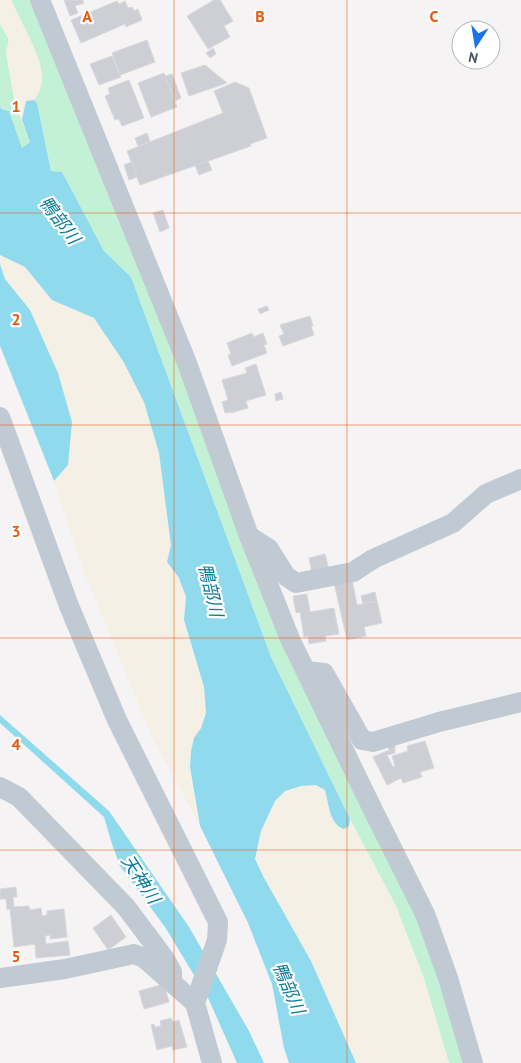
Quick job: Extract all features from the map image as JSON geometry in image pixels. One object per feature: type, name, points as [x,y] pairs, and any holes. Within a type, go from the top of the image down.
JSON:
[{"type":"street","points":[[42,1],[187,363],[248,536],[290,639],[425,914],[448,978],[473,1063]]},
{"type":"street","points":[[0,417],[69,606],[116,720],[218,922],[217,940],[197,996],[212,1063]]},
{"type":"street","points":[[248,536],[269,549],[286,576],[296,583],[353,572],[373,559],[454,523],[486,494],[521,479]]},
{"type":"street","points":[[306,671],[324,673],[362,740],[373,742],[439,722],[521,702]]},
{"type":"street","points":[[0,787],[20,797],[126,907],[165,959],[172,972],[172,983]]},
{"type":"street","points":[[0,978],[65,968],[134,954],[144,958],[172,983],[197,996]]},
{"type":"green space","points":[[11,0],[33,0],[182,364],[244,538],[421,915],[468,1063],[449,1063],[396,906],[350,819],[271,657],[131,277],[104,251],[62,172],[51,171],[37,103],[34,100],[38,94],[36,54]]},
{"type":"green space","points":[[0,24],[9,40],[6,53],[15,104],[30,142],[22,148],[9,111],[1,109],[0,105]]},
{"type":"sand","points":[[0,0],[11,0],[41,67],[42,82],[38,95],[34,100],[26,101],[22,120],[15,104],[6,52],[9,40],[0,23]]},
{"type":"sand","points":[[2,256],[25,267],[52,300],[94,318],[123,361],[144,402],[159,453],[171,545],[167,562],[178,577],[185,595],[184,622],[205,699],[204,716],[192,745],[190,759],[192,788],[200,826],[153,739],[87,579],[54,481],[68,465],[72,422],[58,373],[30,310],[5,279],[0,264]]},
{"type":"sand","points":[[316,785],[325,790],[332,820],[349,826],[350,819],[396,906],[424,978],[449,1063],[356,1063],[311,961],[263,876],[255,859],[261,831],[275,801],[285,791],[301,786]]},
{"type":"water","name":"鴨部川","points":[[34,100],[37,103],[51,171],[62,172],[104,251],[131,277],[271,657],[350,819],[349,826],[344,829],[335,823],[330,813],[325,790],[316,785],[301,786],[285,791],[275,801],[261,831],[255,859],[311,961],[356,1063],[289,1063],[284,1048],[272,984],[248,923],[200,826],[190,767],[194,738],[201,728],[206,713],[204,687],[184,620],[186,597],[179,578],[167,562],[171,545],[159,453],[144,402],[123,361],[94,318],[52,300],[25,267],[0,255],[0,105],[1,109],[9,111],[22,148],[30,142],[22,120],[26,101]]},
{"type":"water","points":[[0,264],[5,279],[30,310],[58,373],[72,422],[68,465],[54,481],[0,346]]},
{"type":"water","name":"天神川","points":[[0,715],[109,811],[189,927],[249,1031],[264,1063],[237,1063],[209,1000],[165,927],[120,866],[104,817],[0,723]]},
{"type":"building","points":[[64,0],[82,0],[84,3],[75,6],[78,13],[70,16]]},
{"type":"building","points":[[214,0],[220,0],[233,21],[224,26],[230,37],[208,49],[187,16]]},
{"type":"building","points":[[117,1],[119,4],[125,1],[128,8],[132,7],[134,11],[138,9],[142,20],[126,27],[125,24],[81,43],[71,20]]},
{"type":"building","points":[[147,40],[155,62],[120,75],[112,53]]},
{"type":"building","points":[[213,48],[216,54],[210,58],[206,53]]},
{"type":"building","points":[[112,56],[121,77],[99,85],[90,64]]},
{"type":"building","points":[[205,65],[227,83],[189,96],[181,73]]},
{"type":"building","points":[[164,73],[177,107],[151,117],[138,83]]},
{"type":"building","points":[[172,74],[181,98],[175,101],[165,76]]},
{"type":"building","points":[[129,80],[144,118],[122,126],[119,119],[115,120],[105,96],[110,94],[108,88]]},
{"type":"building","points":[[235,82],[249,88],[267,138],[250,144],[251,146],[140,185],[127,151],[223,113],[214,91]]},
{"type":"building","points":[[147,133],[150,142],[138,146],[135,138]]},
{"type":"building","points":[[208,161],[212,170],[199,175],[195,165]]},
{"type":"building","points":[[132,162],[137,177],[129,180],[124,165]]},
{"type":"building","points":[[163,210],[169,228],[160,232],[153,213]]},
{"type":"building","points":[[267,306],[269,310],[260,314],[258,309]]},
{"type":"building","points":[[310,316],[314,335],[283,346],[279,336],[284,334],[280,325]]},
{"type":"building","points":[[252,333],[254,337],[263,333],[267,344],[264,345],[267,353],[232,366],[228,355],[231,354],[227,343]]},
{"type":"building","points":[[256,364],[266,395],[246,401],[248,408],[225,413],[222,402],[228,400],[222,380],[247,373],[245,368]]},
{"type":"building","points":[[281,392],[283,399],[276,401],[275,394]]},
{"type":"building","points":[[325,554],[329,570],[312,574],[309,558]]},
{"type":"building","points":[[352,579],[357,605],[377,601],[382,623],[364,627],[366,636],[347,640],[334,583]]},
{"type":"building","points":[[375,592],[377,601],[363,604],[361,596]]},
{"type":"building","points":[[307,594],[310,612],[334,608],[339,634],[325,636],[326,641],[309,644],[308,636],[304,637],[300,612],[296,613],[293,596]]},
{"type":"building","points":[[425,741],[434,768],[420,772],[422,777],[403,783],[401,778],[387,785],[373,757],[389,750],[388,745],[395,743],[395,753],[387,755],[393,767],[395,766],[392,756],[408,751],[407,746]]},
{"type":"building","points":[[16,887],[17,897],[13,897],[14,907],[29,906],[30,910],[41,908],[42,916],[47,915],[47,911],[64,909],[67,937],[50,939],[50,935],[45,936],[46,944],[68,941],[70,955],[36,958],[35,944],[14,947],[10,909],[7,910],[6,899],[0,899],[0,889]]},
{"type":"building","points":[[111,915],[126,937],[108,950],[93,928]]},
{"type":"building","points":[[164,984],[169,1002],[144,1009],[139,991]]},
{"type":"building","points":[[171,1018],[173,1022],[179,1020],[187,1047],[173,1050],[172,1046],[157,1050],[151,1025],[154,1024],[155,1027],[161,1026],[160,1021]]}]
